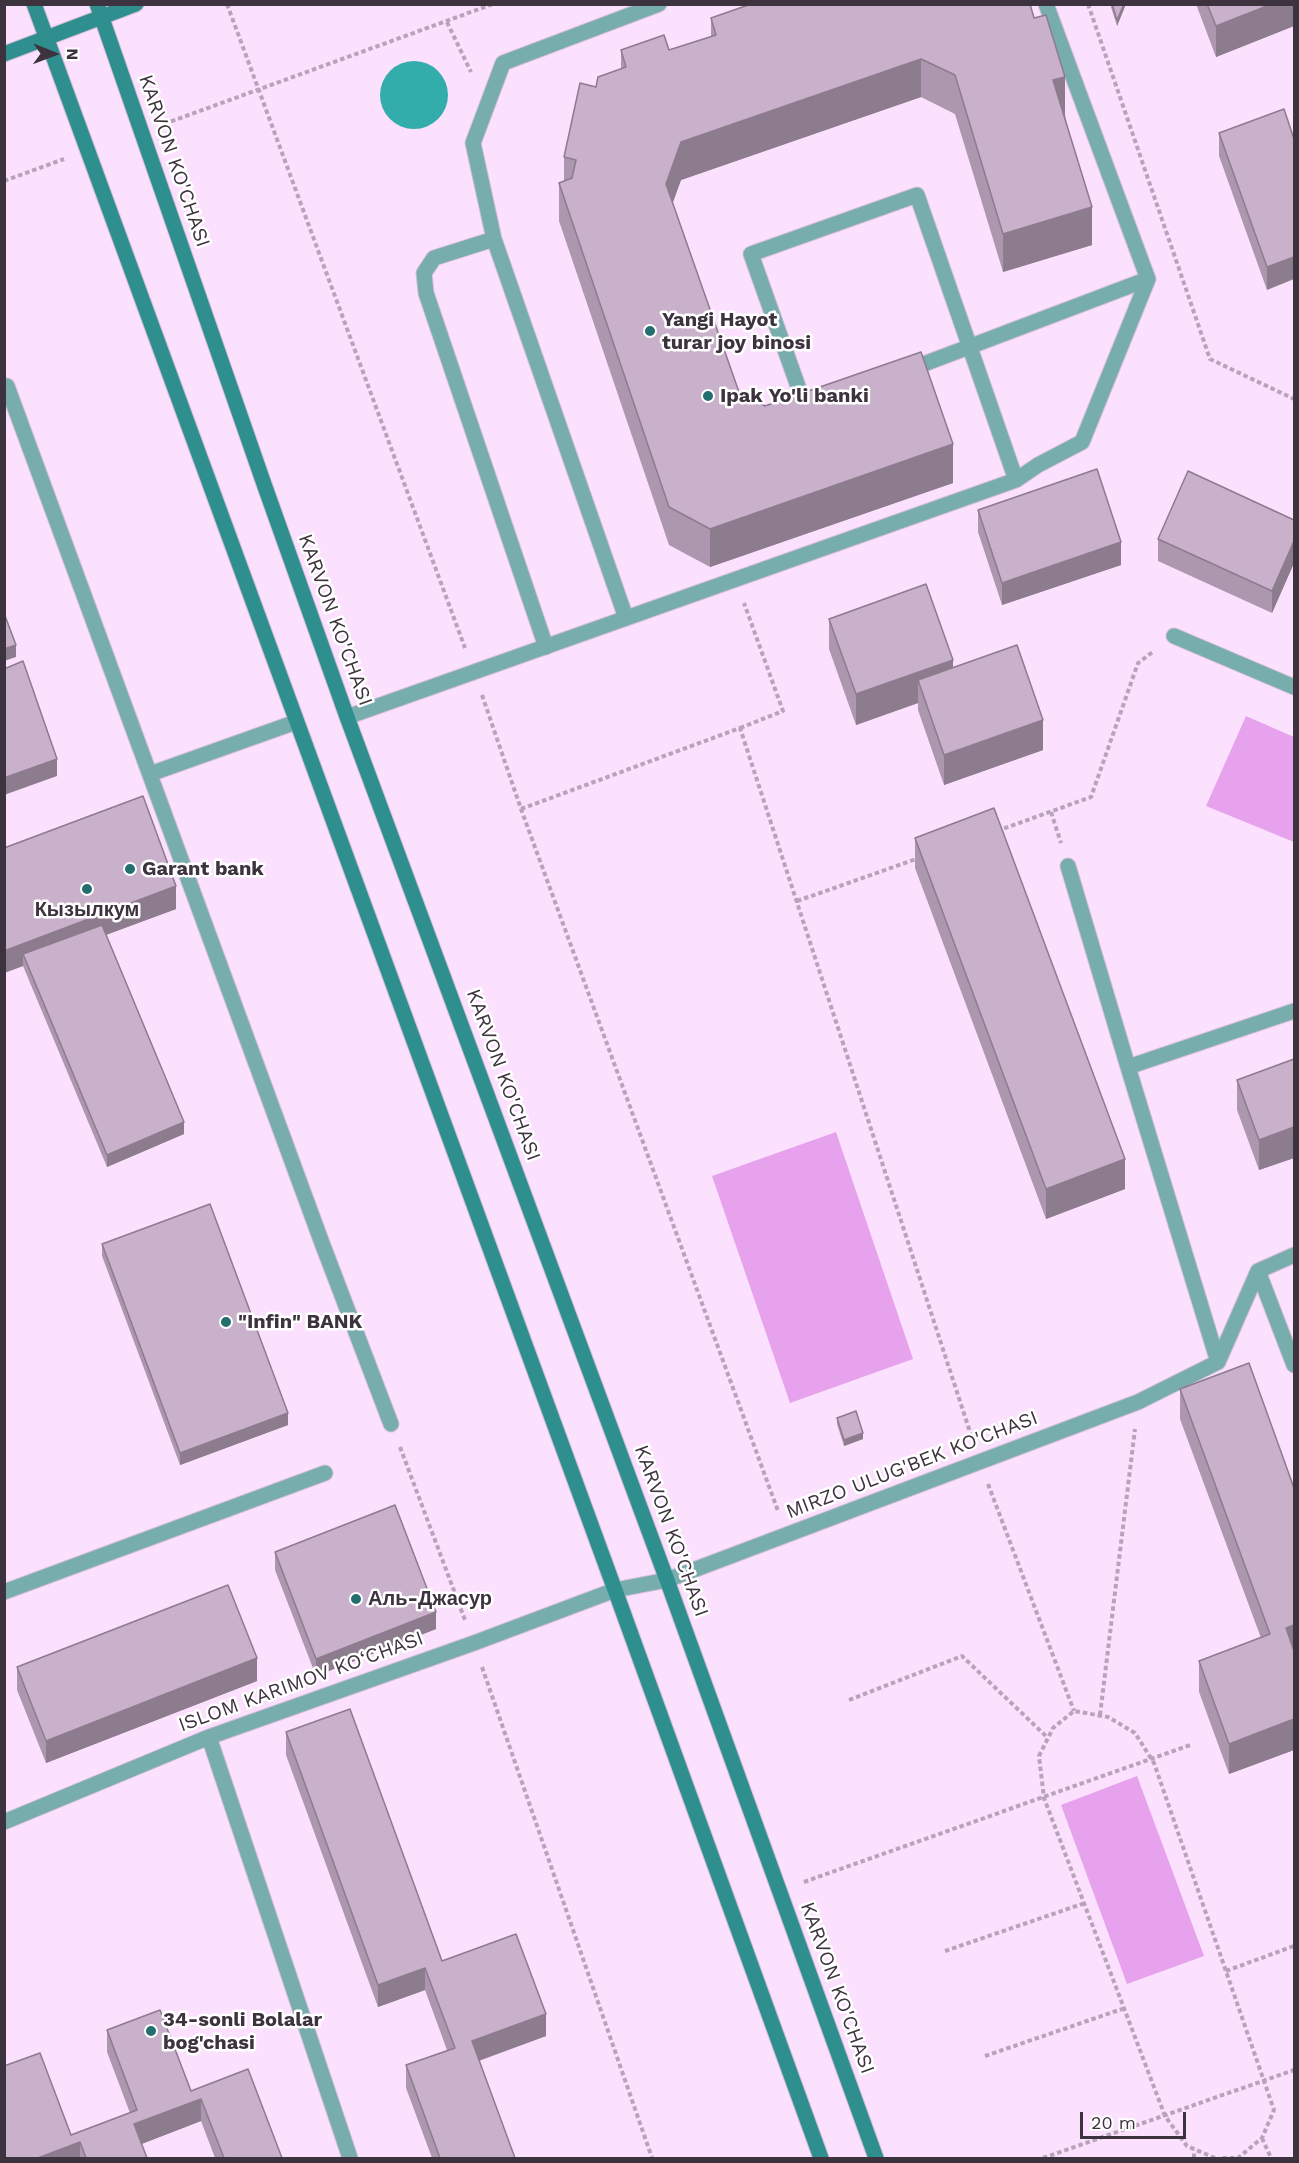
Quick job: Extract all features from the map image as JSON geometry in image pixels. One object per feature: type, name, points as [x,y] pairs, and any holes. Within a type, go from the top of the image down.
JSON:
[{"type":"main road","points":[[34,4],[821,2158]]},
{"type":"main road","points":[[4,54],[47,38],[99,11],[136,4]]},
{"type":"main road","name":"KARVON KO'CHASI","points":[[99,11],[347,717],[667,1580],[876,2158]]},
{"type":"street","points":[[626,618],[494,239],[473,143],[503,63],[659,4]]},
{"type":"street","points":[[347,717],[1016,480],[1038,465],[1082,442],[1148,279],[1046,4]]},
{"type":"street","points":[[827,398],[805,406],[751,254],[916,195],[1016,480]]},
{"type":"street","points":[[494,239],[434,258],[424,273],[426,294],[546,646]]},
{"type":"street","points":[[893,375],[970,348],[1148,279]]},
{"type":"street","points":[[7,386],[322,1243],[391,1424]]},
{"type":"street","points":[[1174,636],[1294,687]]},
{"type":"street","points":[[150,774],[296,722]]},
{"type":"street","points":[[1068,866],[1218,1362]]},
{"type":"street","points":[[1128,1067],[1294,1011]]},
{"type":"street","points":[[1218,1362],[1258,1271],[1294,1255]]},
{"type":"street","points":[[1258,1271],[1294,1365]]},
{"type":"street","name":"MIRZO ULUG'BEK KO'CHASI","points":[[615,1590],[667,1580],[1138,1402],[1218,1362]]},
{"type":"street","points":[[4,1592],[325,1473]]},
{"type":"street","name":"ISLOM KARIMOV KO‘CHASI","points":[[4,1822],[209,1737],[615,1590]]},
{"type":"street","points":[[209,1737],[350,2158]]},
{"type":"path","points":[[227,4],[474,672],[521,809],[787,1534]]},
{"type":"path","points":[[258,90],[494,4]]},
{"type":"path","points":[[1088,4],[1210,359],[1294,399]]},
{"type":"path","points":[[447,22],[487,105]]},
{"type":"path","points":[[521,809],[783,711],[735,580]]},
{"type":"path","points":[[996,831],[1091,797],[1138,663],[1174,636]]},
{"type":"path","points":[[740,728],[980,1461],[1074,1711]]},
{"type":"path","points":[[1052,812],[1068,866]]},
{"type":"path","points":[[796,901],[930,854]]},
{"type":"path","points":[[1100,1715],[1138,1402]]},
{"type":"path","points":[[391,1424],[474,1642],[652,2158]]},
{"type":"path","points":[[849,1700],[962,1656],[1048,1738]]},
{"type":"path","points":[[1074,1711],[1108,1717],[1136,1733],[1152,1759],[1275,2110],[1262,2138],[1238,2158],[1217,2158],[1187,2146],[1166,2116],[1044,1798],[1039,1756],[1053,1728],[1074,1711]]},
{"type":"path","points":[[779,1891],[1190,1745]]},
{"type":"path","points":[[945,1951],[1084,1903]]},
{"type":"path","points":[[1226,1971],[1294,1947]]},
{"type":"path","points":[[985,2056],[1125,2008]]},
{"type":"path","points":[[1043,2158],[1294,2070]]},
{"type":"path","points":[[1262,2138],[1270,2158]]},
{"type":"path","points":[[1194,2150],[1194,2158]]},
{"type":"shaded area","points":[[414,61],[427,64],[438,71],[445,82],[448,95],[445,108],[438,119],[427,126],[414,129],[401,126],[390,119],[383,108],[380,95],[383,82],[390,71],[401,64]]},
{"type":"shaded area","points":[[1246,716],[1294,737],[1294,842],[1206,806]]},
{"type":"shaded area","points":[[836,1132],[913,1359],[790,1403],[712,1176]]},
{"type":"shaded area","points":[[1137,1776],[1204,1956],[1127,1984],[1061,1805]]},
{"type":"building","name":"Yangi Hayot turar joy binosi","points":[[751,4],[1030,4],[1034,18],[1046,15],[1065,77],[1053,80],[1092,207],[1003,234],[955,75],[921,59],[681,142],[666,184],[739,392],[765,406],[921,352],[953,444],[710,529],[669,507],[559,183],[572,178],[576,160],[564,157],[580,83],[596,87],[598,77],[626,67],[621,50],[664,35],[669,50],[716,35],[711,18]]},
{"type":"building","points":[[1112,4],[1124,4],[1117,20]]},
{"type":"building","points":[[1207,4],[1272,4],[1216,26]]},
{"type":"building","points":[[1284,109],[1294,139],[1294,257],[1267,267],[1219,133]]},
{"type":"building","points":[[1097,469],[1121,542],[1002,583],[978,510]]},
{"type":"building","points":[[1188,471],[1294,520],[1294,541],[1272,591],[1158,539]]},
{"type":"building","points":[[926,584],[953,660],[856,694],[829,619]]},
{"type":"building","points":[[4,613],[16,645],[4,649]]},
{"type":"building","points":[[1017,645],[1043,720],[944,755],[918,680]]},
{"type":"building","points":[[23,661],[57,759],[4,778],[4,669]]},
{"type":"building","name":"Кызылкум","points":[[143,796],[176,886],[4,951],[4,848]]},
{"type":"building","points":[[994,808],[1125,1159],[1046,1189],[915,838]]},
{"type":"building","points":[[102,925],[184,1122],[107,1155],[23,954]]},
{"type":"building","points":[[1294,1059],[1294,1127],[1259,1140],[1237,1080]]},
{"type":"building","points":[[210,1204],[288,1413],[180,1453],[102,1244]]},
{"type":"building","points":[[1249,1363],[1294,1488],[1294,1625],[1286,1628],[1294,1651],[1294,1719],[1229,1744],[1199,1661],[1270,1634],[1180,1389]]},
{"type":"building","points":[[856,1411],[863,1433],[844,1440],[837,1418]]},
{"type":"building","name":"Аль-Джасур","points":[[395,1505],[436,1612],[316,1659],[275,1552]]},
{"type":"building","points":[[228,1585],[257,1658],[46,1741],[17,1667]]},
{"type":"building","points":[[350,1709],[442,1961],[516,1934],[546,2014],[472,2041],[515,2158],[440,2158],[406,2065],[455,2048],[425,1968],[378,1985],[286,1732]]},
{"type":"building","points":[[160,2010],[191,2091],[248,2069],[282,2158],[224,2158],[201,2099],[134,2124],[147,2158],[86,2158],[80,2142],[38,2158],[5,2158],[4,2066],[40,2053],[71,2135],[137,2110],[107,2030]]},
{"type":"place","name":"Yangi Hayot turar joy binosi","points":[[650,331]]},
{"type":"place","name":"Ipak Yo'li banki","points":[[708,396]]},
{"type":"place","name":"Garant bank","points":[[130,869]]},
{"type":"place","name":"Кызылкум","points":[[87,889]]},
{"type":"place","name":"\"Infin\" BANK","points":[[226,1322]]},
{"type":"place","name":"Аль-Джасур","points":[[356,1599]]},
{"type":"place","name":"34-sonli Bolalar bog'chasi","points":[[151,2031]]}]
